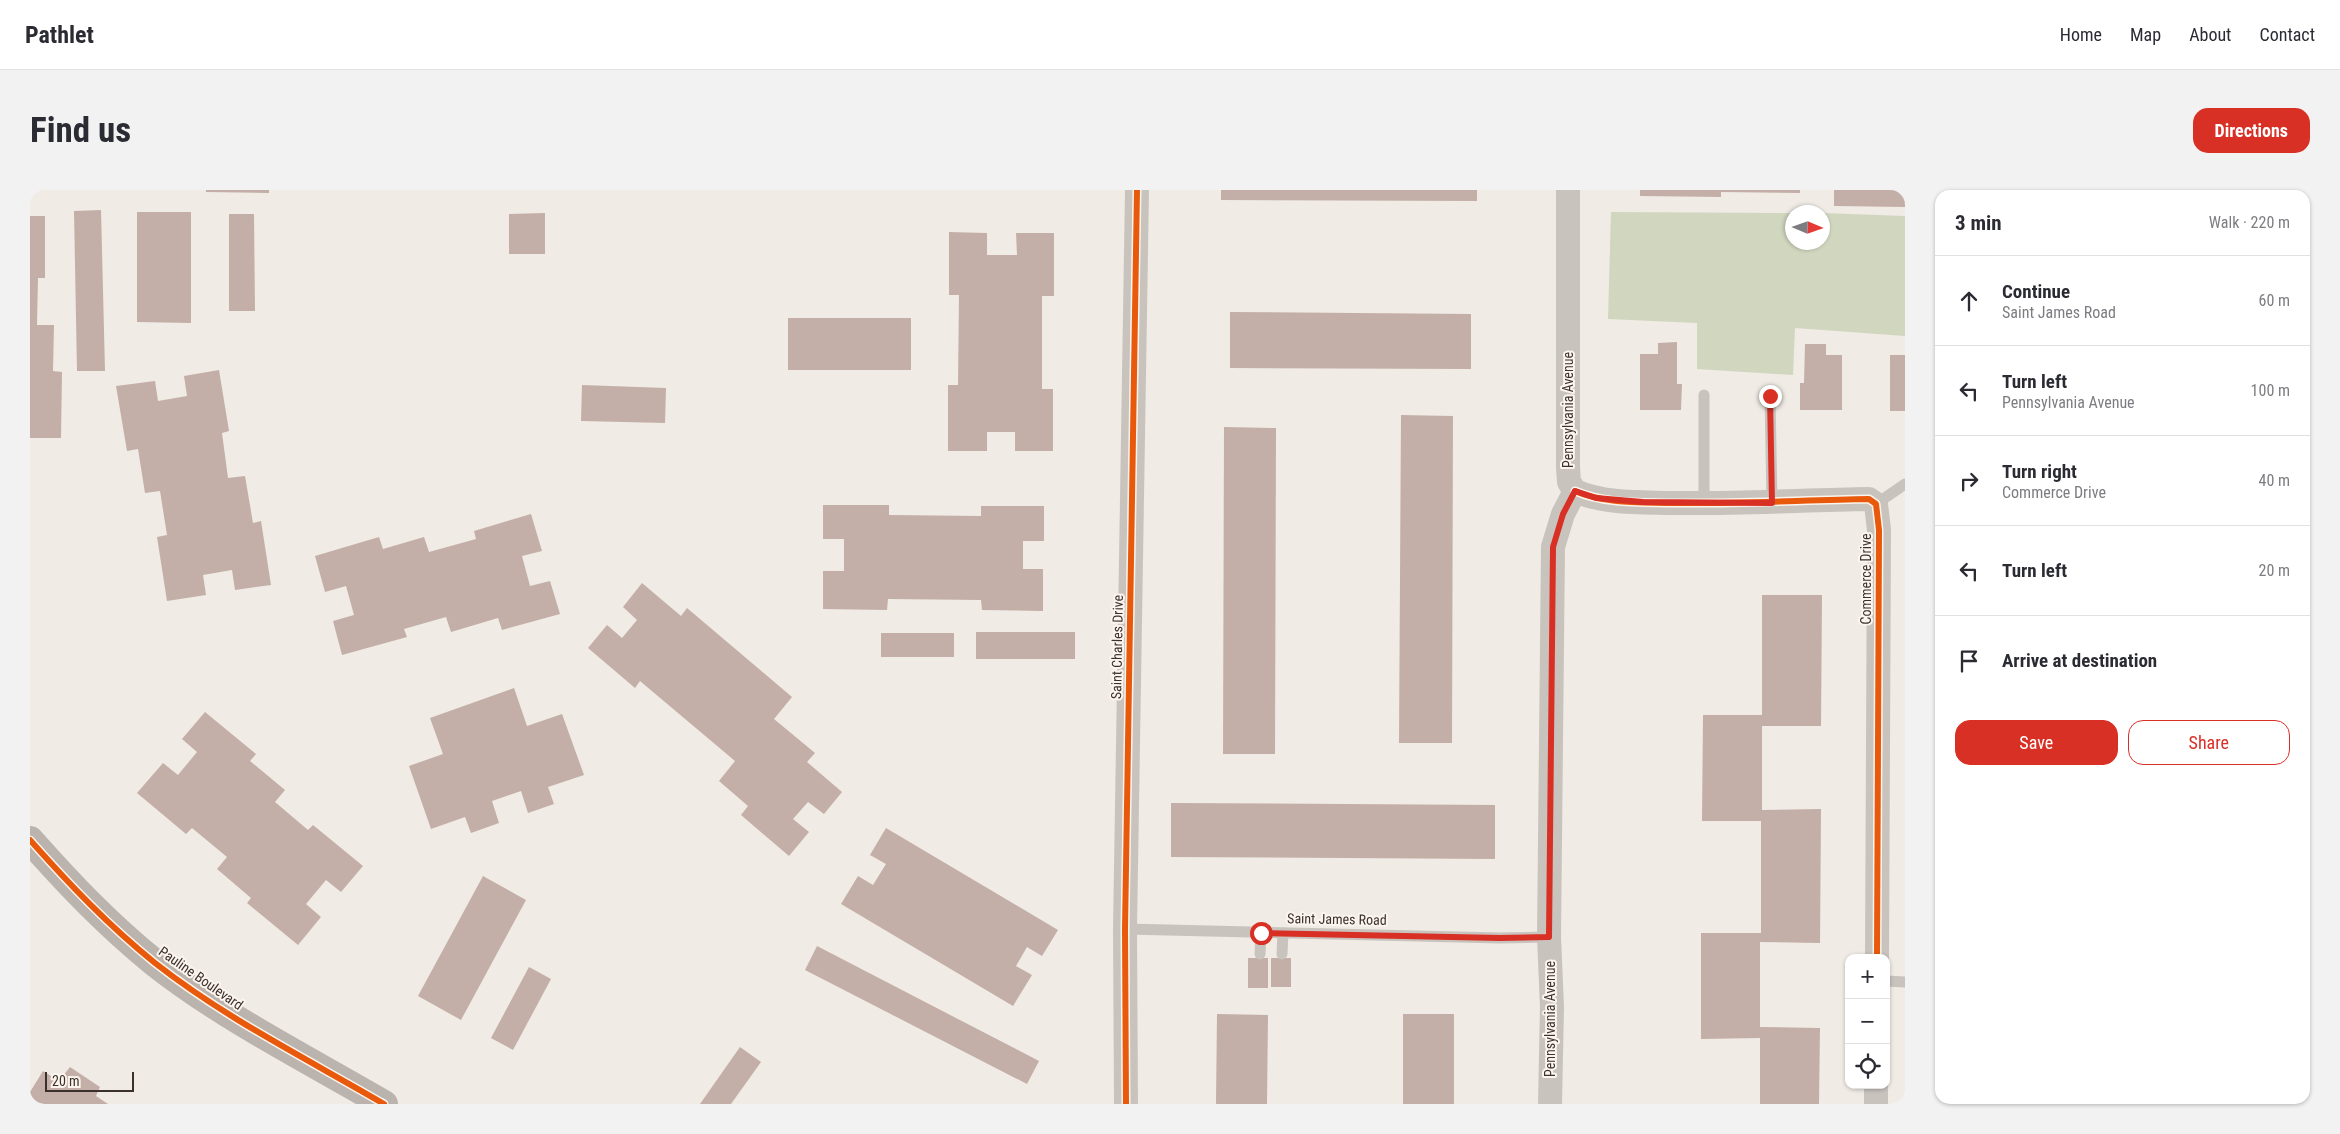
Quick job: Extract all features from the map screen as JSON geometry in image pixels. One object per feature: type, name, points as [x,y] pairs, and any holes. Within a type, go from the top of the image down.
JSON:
[{"type":"street","name":"Saint Charles Drive","points":[[1126,1104],[1125,929],[1137,190]]},
{"type":"street","name":"Pennsylvania Avenue","points":[[1550,1104],[1552,1007],[1549,937],[1553,547],[1563,514],[1575,491],[1568,482],[1568,190]]},
{"type":"street","points":[[1575,491],[1596,498],[1643,502],[1772,503],[1869,499],[1876,504]]},
{"type":"street","name":"Commerce Drive","points":[[1876,504],[1878,530],[1877,954]]},
{"type":"street","name":"Pauline Boulevard","points":[[30,840],[82,899],[155,963],[227,1013],[384,1104]]},
{"type":"street","points":[[1876,1089],[1876,1104]]},
{"type":"lane","points":[[1704,395],[1704,503]]},
{"type":"lane","points":[[1770,396],[1772,503]]},
{"type":"lane","points":[[1876,504],[1905,484]]},
{"type":"lane","name":"Saint James Road","points":[[1125,929],[1490,938],[1549,937]]},
{"type":"lane","points":[[1260,954],[1261,933]]},
{"type":"lane","points":[[1282,954],[1283,933]]},
{"type":"lane","points":[[1890,981],[1905,982]]},
{"type":"green space","points":[[1611,212],[1785,213],[1785,250],[1830,250],[1830,213],[1905,216],[1905,336],[1795,328],[1793,375],[1697,369],[1697,323],[1608,319]]},
{"type":"building","points":[[206,190],[269,190],[269,193],[206,192]]},
{"type":"building","points":[[1221,190],[1477,190],[1477,201],[1221,200]]},
{"type":"building","points":[[1640,190],[1800,190],[1800,193],[1721,192],[1721,197],[1640,196]]},
{"type":"building","points":[[1834,190],[1905,190],[1905,207],[1834,206]]},
{"type":"building","points":[[101,210],[105,371],[77,371],[74,211]]},
{"type":"building","points":[[137,212],[191,212],[191,323],[137,322]]},
{"type":"building","points":[[545,213],[545,254],[509,254],[509,214]]},
{"type":"building","points":[[229,214],[254,214],[255,311],[229,311]]},
{"type":"building","points":[[30,216],[45,216],[45,278],[38,278],[37,325],[54,325],[53,371],[62,372],[61,438],[30,438]]},
{"type":"building","points":[[949,232],[987,233],[987,255],[1017,255],[1016,233],[1054,233],[1054,296],[1042,296],[1042,389],[1053,389],[1053,451],[1015,451],[1015,432],[987,432],[987,451],[948,451],[948,385],[958,385],[959,295],[949,295]]},
{"type":"building","points":[[1230,312],[1471,314],[1471,369],[1230,368]]},
{"type":"building","points":[[788,318],[911,318],[911,370],[788,370]]},
{"type":"building","points":[[1677,342],[1677,384],[1682,384],[1681,410],[1640,410],[1640,354],[1658,354],[1658,343]]},
{"type":"building","points":[[1805,344],[1826,344],[1826,355],[1842,355],[1842,410],[1800,410],[1800,383],[1804,383]]},
{"type":"building","points":[[1890,355],[1905,355],[1905,411],[1890,411]]},
{"type":"building","points":[[219,370],[229,431],[222,433],[228,478],[245,476],[253,523],[261,521],[271,585],[235,590],[232,570],[203,575],[206,595],[167,601],[157,537],[167,535],[160,491],[145,493],[138,449],[127,451],[116,386],[155,381],[158,401],[187,396],[184,376]]},
{"type":"building","points":[[582,385],[666,388],[665,423],[581,421]]},
{"type":"building","points":[[1401,415],[1453,416],[1452,743],[1399,743]]},
{"type":"building","points":[[1224,427],[1276,428],[1275,754],[1223,754]]},
{"type":"building","points":[[823,505],[889,505],[889,515],[981,516],[981,506],[1044,506],[1044,541],[1023,541],[1023,569],[1043,569],[1043,611],[982,610],[981,600],[888,599],[887,610],[823,609],[823,571],[844,571],[844,539],[823,539]]},
{"type":"building","points":[[531,514],[542,551],[522,556],[530,586],[550,581],[560,614],[502,630],[498,618],[451,632],[446,617],[404,629],[407,637],[342,655],[333,621],[354,615],[346,586],[325,592],[315,556],[379,537],[383,549],[424,537],[429,552],[476,539],[474,531]]},
{"type":"building","points":[[642,583],[681,616],[687,608],[792,697],[774,719],[815,753],[807,762],[842,792],[824,814],[808,802],[793,819],[809,832],[789,856],[741,815],[748,806],[719,781],[735,761],[640,681],[635,688],[588,648],[607,625],[622,638],[637,620],[623,607]]},
{"type":"building","points":[[1762,595],[1822,595],[1821,726],[1762,726],[1762,810],[1821,809],[1820,943],[1760,942],[1760,1027],[1820,1028],[1819,1104],[1760,1104],[1760,1038],[1701,1039],[1701,933],[1761,933],[1761,821],[1702,821],[1703,715],[1762,715]]},
{"type":"building","points":[[976,632],[1075,632],[1075,659],[976,659]]},
{"type":"building","points":[[881,633],[954,633],[954,657],[881,657]]},
{"type":"building","points":[[514,688],[527,726],[562,714],[584,775],[548,787],[554,804],[528,813],[521,791],[492,801],[499,823],[471,833],[465,817],[431,829],[409,766],[443,754],[430,718]]},
{"type":"building","points":[[205,712],[256,754],[250,761],[285,790],[275,802],[308,830],[313,825],[363,866],[341,892],[326,880],[306,904],[321,917],[298,945],[247,903],[251,898],[217,869],[227,857],[192,828],[186,834],[137,793],[163,763],[178,775],[197,752],[182,739]]},
{"type":"building","points":[[1171,803],[1495,805],[1495,859],[1171,857]]},
{"type":"building","points":[[886,828],[1058,930],[1042,956],[1027,947],[1016,966],[1032,975],[1013,1006],[841,904],[858,876],[873,885],[886,864],[870,855]]},
{"type":"building","points":[[483,876],[526,900],[461,1020],[418,996]]},
{"type":"building","points":[[817,946],[1039,1061],[1027,1084],[805,970]]},
{"type":"building","points":[[1248,958],[1268,958],[1268,988],[1248,988]]},
{"type":"building","points":[[1271,958],[1291,958],[1291,987],[1271,987]]},
{"type":"building","points":[[529,967],[551,979],[513,1050],[491,1038]]},
{"type":"building","points":[[1217,1014],[1268,1015],[1267,1104],[1216,1104]]},
{"type":"building","points":[[1403,1014],[1454,1014],[1454,1104],[1403,1104]]},
{"type":"building","points":[[740,1047],[761,1062],[731,1104],[700,1104]]},
{"type":"building","points":[[70,1067],[100,1087],[96,1096],[108,1104],[30,1104],[30,1092],[43,1071],[59,1081]]},
{"type":"cycle path","points":[[1126,1104],[1125,929],[1137,190]]},
{"type":"cycle path","points":[[1575,491],[1598,498],[1636,502],[1722,503],[1869,499],[1876,504],[1879,530],[1877,954]]},
{"type":"cycle path","points":[[30,840],[105,919],[155,963],[209,1002],[238,1020],[384,1104]]},
{"type":"route","points":[[1261,933],[1500,938],[1549,937],[1553,547],[1563,514],[1575,491],[1596,498],[1643,502],[1772,503],[1770,396]]}]
